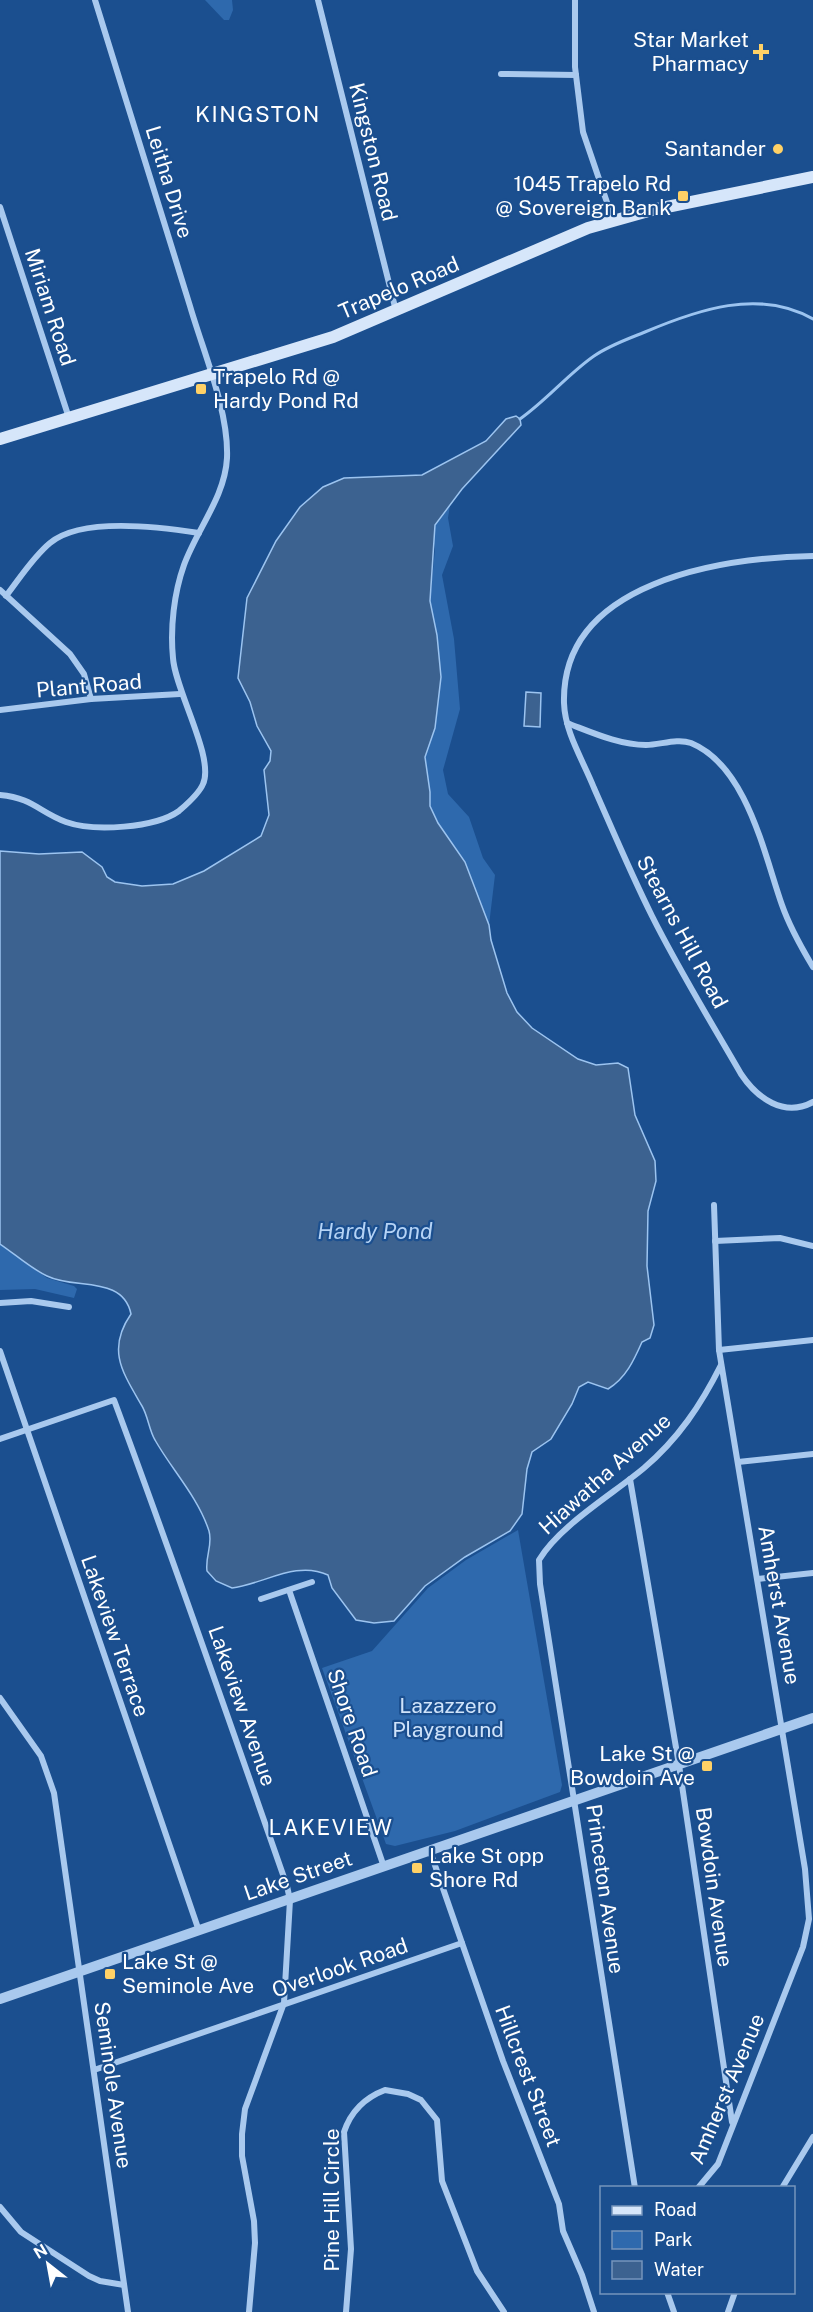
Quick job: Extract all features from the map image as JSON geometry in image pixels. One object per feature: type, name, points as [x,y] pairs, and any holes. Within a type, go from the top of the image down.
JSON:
[{"type":"main road","name":"Trapelo Road","points":[[0,439],[333,337],[396,312],[544,245],[613,221],[652,210],[813,177]]},
{"type":"street","name":"Leitha Drive","points":[[0,795],[19,797],[38,805],[49,815],[78,824],[122,826],[146,824],[171,816],[196,795],[204,783],[206,771],[202,749],[180,693],[173,658],[173,625],[176,595],[184,564],[225,476],[227,456],[220,407],[95,0]]},
{"type":"street","name":"Kingston Road","points":[[318,0],[396,312]]},
{"type":"street","points":[[575,0],[576,75],[584,132],[613,221]]},
{"type":"street","points":[[501,74],[576,75]]},
{"type":"street","name":"Miriam Road","points":[[0,207],[69,418]]},
{"type":"street","points":[[6,596],[37,556],[52,541],[69,532],[89,527],[199,533]]},
{"type":"street","name":"Stearns Hill Road","points":[[813,556],[782,557],[711,566],[670,579],[615,603],[592,624],[577,646],[568,670],[564,702],[567,723],[652,917],[741,1074],[752,1090],[768,1102],[786,1108],[806,1106],[813,1102]]},
{"type":"street","points":[[0,590],[70,654],[84,674],[91,699]]},
{"type":"street","name":"Plant Road","points":[[0,710],[91,699],[180,693]]},
{"type":"street","points":[[567,723],[632,743],[687,742],[704,749],[719,761],[738,791],[760,835],[782,905],[796,940],[813,967]]},
{"type":"street","points":[[714,1205],[721,1364]]},
{"type":"street","points":[[715,1241],[780,1238],[813,1246]]},
{"type":"street","points":[[0,1303],[31,1300],[69,1307]]},
{"type":"street","points":[[719,1350],[813,1340]]},
{"type":"street","name":"Lakeview Terrace","points":[[0,1351],[199,1931]]},
{"type":"street","name":"Amherst Avenue","points":[[699,2186],[718,2164],[732,2123],[796,1967],[810,1919],[805,1869],[783,1728],[721,1364]]},
{"type":"street","name":"Hiawatha Avenue","points":[[539,1560],[552,1544],[603,1498],[630,1479],[678,1434],[703,1400],[721,1364]]},
{"type":"street","name":"Lakeview Avenue","points":[[27,1430],[114,1400],[174,1558],[290,1900],[284,2003],[256,2077],[244,2117],[242,2156],[254,2221],[255,2243],[249,2312]]},
{"type":"street","points":[[0,1439],[27,1430]]},
{"type":"street","points":[[738,1462],[813,1454]]},
{"type":"street","name":"Bowdoin Avenue","points":[[630,1479],[679,1765],[732,2123]]},
{"type":"street","name":"Princeton Avenue","points":[[539,1560],[540,1584],[635,2186]]},
{"type":"street","points":[[758,1579],[813,1573]]},
{"type":"street","points":[[261,1599],[312,1582]]},
{"type":"street","name":"Shore Road","points":[[289,1590],[384,1868]]},
{"type":"street","name":"Seminole Avenue","points":[[0,1698],[28,1736],[48,1771],[59,1822],[128,2312]]},
{"type":"street","name":"Lake Street","points":[[0,1999],[813,1718]]},
{"type":"street","name":"Hillcrest Street","points":[[430,1851],[559,2204],[563,2231],[582,2275],[594,2312]]},
{"type":"street","name":"Overlook Road","points":[[94,2070],[462,1943]]},
{"type":"street","name":"Pine Hill Circle","points":[[346,2312],[351,2248],[344,2132],[349,2117],[359,2106],[384,2090],[408,2094],[421,2100],[437,2120],[442,2181],[477,2271],[504,2312]]},
{"type":"street","points":[[784,2186],[813,2137]]},
{"type":"street","points":[[0,2207],[21,2232],[89,2276],[100,2281],[124,2285]]},
{"type":"street","points":[[668,2294],[674,2312]]},
{"type":"street","points":[[728,2312],[734,2294]]},
{"type":"green space","points":[[205,0],[232,0],[233,10],[229,20],[224,20]]},
{"type":"green space","points":[[450,505],[448,518],[453,546],[442,575],[454,639],[460,709],[443,770],[448,794],[469,817],[483,858],[495,875],[489,925],[465,862],[438,823],[430,806],[426,775],[425,757],[435,728],[437,635],[430,601],[435,549],[433,535],[435,525]]},
{"type":"green space","points":[[0,1244],[47,1278],[74,1286],[77,1289],[74,1298],[35,1289],[0,1290]]},
{"type":"green space","name":"Lazazzero Playground","points":[[518,1530],[562,1785],[560,1792],[455,1831],[395,1846],[386,1844],[322,1668],[372,1651],[428,1588],[466,1560]]},
{"type":"water","name":"Hardy Pond","points":[[516,416],[520,419],[521,425],[462,489],[435,525],[430,601],[437,635],[441,677],[435,728],[425,757],[430,806],[438,823],[465,862],[489,925],[491,940],[507,993],[517,1012],[532,1028],[578,1059],[596,1065],[618,1063],[628,1068],[635,1115],[655,1161],[656,1181],[648,1211],[647,1266],[654,1325],[650,1338],[642,1342],[620,1380],[608,1389],[588,1382],[579,1387],[572,1404],[551,1439],[532,1452],[527,1469],[522,1514],[510,1531],[465,1557],[425,1586],[394,1621],[374,1623],[356,1620],[332,1588],[328,1575],[316,1571],[292,1571],[232,1588],[216,1581],[207,1571],[210,1536],[204,1519],[192,1495],[155,1440],[144,1410],[120,1361],[118,1350],[120,1339],[131,1314],[126,1302],[118,1294],[108,1289],[47,1276],[0,1244],[0,851],[39,854],[82,852],[102,867],[107,877],[115,882],[142,886],[173,884],[204,871],[261,836],[269,815],[264,770],[270,761],[271,751],[257,726],[250,702],[238,678],[247,598],[276,541],[300,507],[323,487],[344,478],[422,475],[486,441],[506,419]]},
{"type":"water","points":[[526,692],[541,693],[540,727],[524,726]]},
{"type":"waterway","points":[[520,419],[584,363],[600,352],[686,316],[728,306],[750,304],[771,305],[792,310],[813,319]]},
{"type":"place","name":"Star Market Pharmacy","points":[[761,52]]},
{"type":"place","name":"Santander","points":[[778,149]]},
{"type":"place","name":"1045 Trapelo Rd @ Sovereign Bank","points":[[683,196]]},
{"type":"place","name":"Trapelo Rd @ Hardy Pond Rd","points":[[201,389]]},
{"type":"place","name":"Lake St @ Bowdoin Ave","points":[[707,1766]]},
{"type":"place","name":"Lake St opp Shore Rd","points":[[417,1868]]},
{"type":"place","name":"Lake St @ Seminole Ave","points":[[110,1974]]},
{"type":"district","name":"KINGSTON","points":[[258,114]]},
{"type":"district","name":"LAKEVIEW","points":[[331,1827]]}]
